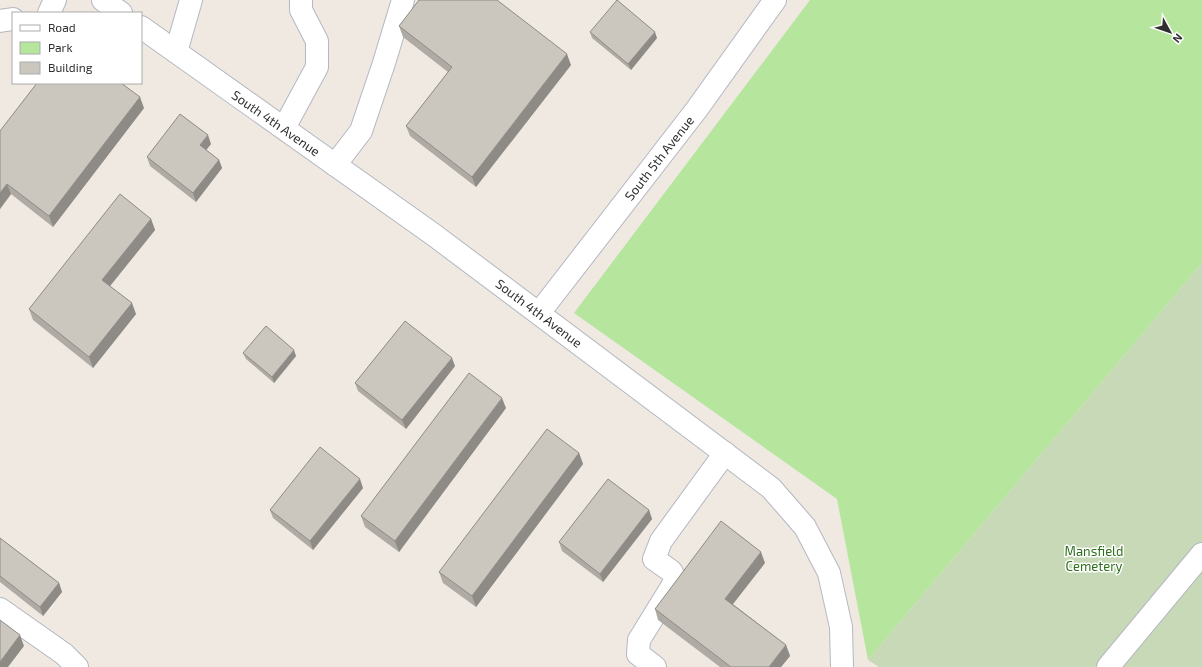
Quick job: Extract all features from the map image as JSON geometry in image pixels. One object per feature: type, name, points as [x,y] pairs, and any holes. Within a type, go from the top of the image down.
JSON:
[{"type":"street","points":[[49,12],[55,0]]},
{"type":"street","points":[[103,0],[120,12]]},
{"type":"street","points":[[176,52],[191,0]]},
{"type":"street","points":[[284,128],[317,67],[317,41],[301,10],[301,0]]},
{"type":"street","points":[[335,164],[361,131],[403,0]]},
{"type":"street","name":"South 5th Avenue","points":[[539,313],[697,109],[775,0]]},
{"type":"street","points":[[0,21],[12,19]]},
{"type":"street","name":"South 4th Avenue","points":[[142,28],[434,235],[771,488],[805,527],[828,573],[841,627],[842,667]]},
{"type":"street","points":[[655,667],[638,654],[639,640],[676,580],[671,571],[654,559],[661,541],[725,453]]},
{"type":"street","points":[[1108,667],[1202,554]]},
{"type":"street","points":[[0,608],[64,654],[77,667]]},
{"type":"green space","points":[[810,0],[1202,0],[1202,263],[868,660],[837,499],[574,313]]},
{"type":"green space","name":"Mansfield Cemetery","points":[[1202,263],[1202,667],[879,667],[868,660]]},
{"type":"building","points":[[419,0],[497,0],[567,54],[472,177],[406,126],[452,67],[399,26]]},
{"type":"building","points":[[617,0],[655,32],[628,64],[590,32]]},
{"type":"building","points":[[36,84],[122,84],[140,97],[49,216],[7,184],[0,193],[0,131]]},
{"type":"building","points":[[180,114],[208,135],[200,145],[219,160],[193,193],[147,157]]},
{"type":"building","points":[[120,194],[151,219],[102,280],[132,303],[89,357],[29,309]]},
{"type":"building","points":[[405,321],[452,358],[402,420],[355,383]]},
{"type":"building","points":[[266,326],[294,350],[272,377],[243,353]]},
{"type":"building","points":[[469,373],[502,398],[395,541],[361,516]]},
{"type":"building","points":[[547,429],[579,453],[472,596],[439,572]]},
{"type":"building","points":[[320,447],[360,479],[310,541],[270,510]]},
{"type":"building","points":[[608,479],[649,510],[600,574],[559,542]]},
{"type":"building","points":[[721,521],[761,552],[725,599],[786,645],[769,667],[731,667],[655,609]]},
{"type":"building","points":[[0,538],[59,583],[40,607],[0,576]]},
{"type":"building","points":[[0,620],[20,635],[0,662]]}]
